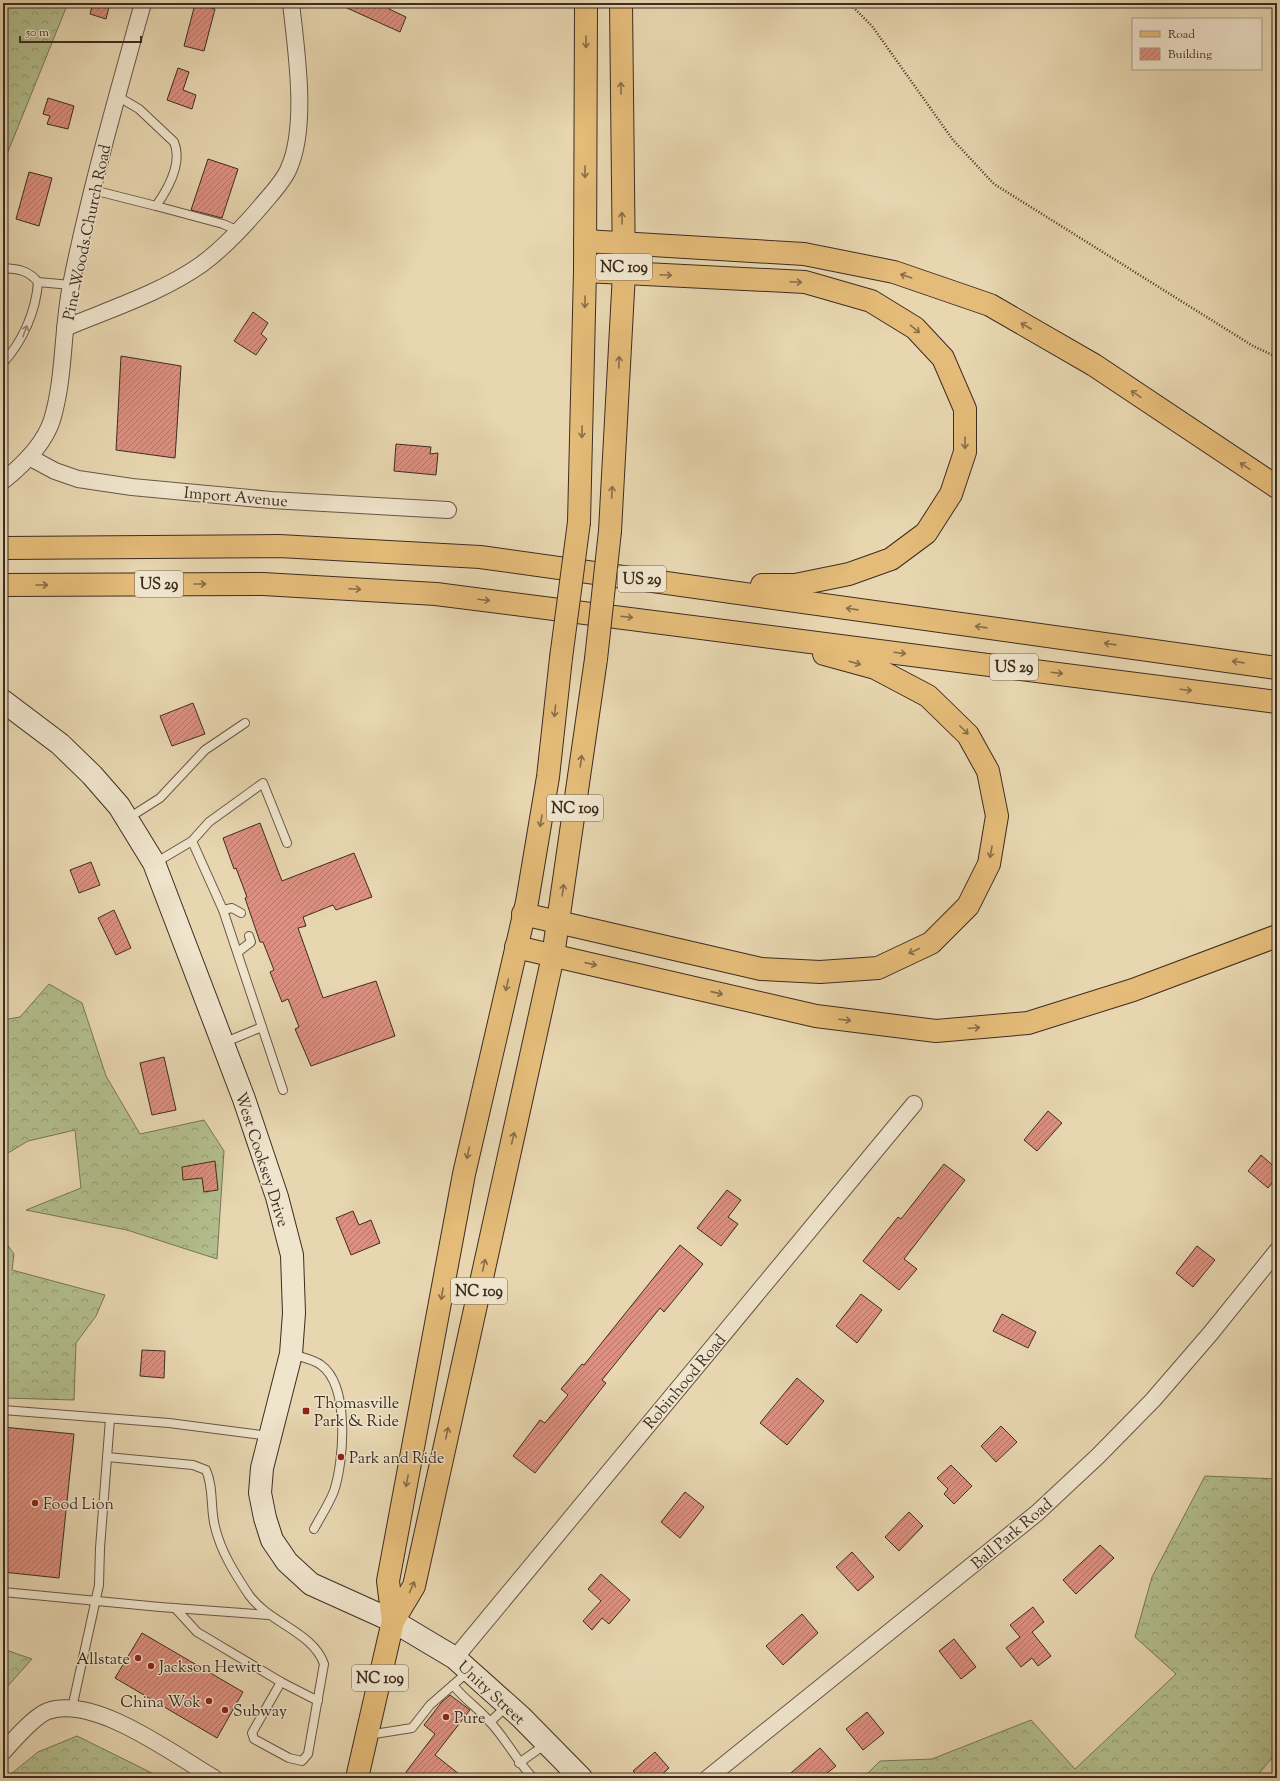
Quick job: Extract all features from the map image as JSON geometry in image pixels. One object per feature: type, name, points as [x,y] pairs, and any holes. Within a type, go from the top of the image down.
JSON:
[{"type":"main road","name":"NC 109","points":[[393,1621],[388,1581],[464,1174],[523,914],[548,777],[561,658],[579,522],[585,271],[586,3]]},
{"type":"main road","name":"NC 109","points":[[357,1778],[393,1621],[414,1586],[553,956],[559,922],[596,660],[610,531],[624,273],[620,3]]},
{"type":"main road","points":[[585,241],[804,254],[894,272],[990,305],[1094,365],[1277,487]]},
{"type":"main road","points":[[585,271],[805,282],[871,301],[915,328],[943,358],[965,408],[965,452],[950,494],[926,532],[890,559],[850,574],[795,585],[696,587]]},
{"type":"main road","name":"US 29","points":[[3,548],[279,546],[472,557],[1277,668]]},
{"type":"main road","name":"US 29","points":[[3,585],[263,584],[436,594],[750,633],[1277,702]]},
{"type":"main road","points":[[523,914],[761,969],[820,972],[878,968],[931,943],[968,906],[989,864],[997,816],[988,771],[968,735],[928,696],[875,668],[750,633]]},
{"type":"main road","points":[[516,947],[816,1016],[936,1032],[1028,1023],[1133,990],[1277,936]]},
{"type":"street","name":"Pine Woods Church Road","points":[[4,478],[29,457],[43,440],[52,421],[71,285],[117,96],[143,3]]},
{"type":"street","points":[[64,328],[153,291],[201,264],[239,231],[274,191],[289,169],[295,147],[298,126],[298,79],[291,3]]},
{"type":"street","name":"Import Avenue","points":[[29,457],[55,471],[78,479],[132,487],[271,500],[448,510]]},
{"type":"street","name":"West Cooksey Drive","points":[[3,701],[32,721],[60,744],[92,774],[119,806],[154,863],[223,1043],[277,1198],[292,1255],[294,1313],[291,1354],[262,1468],[260,1493],[265,1518],[272,1540],[288,1562],[311,1584],[393,1621]]},
{"type":"street","name":"Robinhood Road","points":[[462,1664],[914,1104]]},
{"type":"street","name":"Ball Park Road","points":[[708,1778],[1042,1508],[1098,1456],[1153,1400],[1210,1334],[1277,1251]]},
{"type":"street","name":"Unity Street","points":[[393,1621],[462,1664],[508,1706],[581,1778]]},
{"type":"street","points":[[3,1752],[27,1726],[47,1711],[72,1708],[104,1716],[137,1732],[214,1778]]},
{"type":"lane","points":[[117,96],[139,109],[155,123],[174,142],[177,149],[176,164],[167,190],[156,206]]},
{"type":"lane","points":[[93,190],[223,224],[239,231]]},
{"type":"lane","points":[[3,268],[21,270],[32,275],[38,282],[71,285]]},
{"type":"lane","points":[[3,363],[21,340],[37,297],[38,282]]},
{"type":"lane","points":[[126,819],[160,798],[205,750],[246,723]]},
{"type":"lane","points":[[154,863],[192,841],[208,822],[262,783],[287,842]]},
{"type":"lane","points":[[192,841],[223,910],[283,1090]]},
{"type":"lane","points":[[223,910],[232,908],[241,913]]},
{"type":"lane","points":[[238,952],[251,942],[249,936]]},
{"type":"lane","points":[[223,1043],[262,1027]]},
{"type":"lane","points":[[291,1354],[320,1364],[331,1376],[338,1397],[344,1433],[341,1466],[334,1492],[314,1529]]},
{"type":"lane","points":[[3,1410],[169,1423],[269,1436]]},
{"type":"lane","points":[[72,1708],[99,1586],[100,1548],[110,1419]]},
{"type":"lane","points":[[107,1457],[193,1465],[206,1470],[211,1483],[212,1508],[215,1528],[229,1563],[251,1596],[269,1615],[314,1646],[320,1653],[324,1664],[308,1754],[302,1761],[289,1758],[254,1739],[252,1733],[281,1682]]},
{"type":"lane","points":[[3,1592],[269,1615]]},
{"type":"lane","points":[[175,1608],[197,1632],[281,1682],[318,1701]]},
{"type":"lane","points":[[367,1735],[412,1728],[430,1705],[453,1685],[462,1664]]},
{"type":"lane","points":[[453,1685],[462,1698],[490,1722],[519,1763],[533,1778]]},
{"type":"lane","points":[[490,1722],[508,1706]]},
{"type":"lane","points":[[519,1763],[547,1744]]},
{"type":"path","points":[[849,3],[872,26],[953,140],[994,184],[1253,346],[1277,357]]},
{"type":"green space","points":[[3,3],[68,3],[3,164]]},
{"type":"green space","points":[[49,984],[82,1003],[106,1076],[140,1134],[204,1120],[224,1151],[217,1259],[127,1230],[26,1210],[81,1188],[75,1130],[28,1141],[3,1156],[3,1020],[20,1017]]},
{"type":"green space","points":[[3,1239],[14,1254],[12,1270],[105,1295],[96,1316],[76,1343],[74,1400],[3,1397]]},
{"type":"green space","points":[[1205,1476],[1277,1479],[1277,1752],[1255,1778],[863,1778],[880,1761],[932,1759],[1031,1720],[1075,1769],[1176,1674],[1135,1637],[1152,1577]]},
{"type":"green space","points":[[3,1649],[32,1659],[6,1688],[3,1687]]},
{"type":"green space","points":[[77,1736],[162,1778],[6,1778],[38,1752]]},
{"type":"building","points":[[93,3],[110,3],[106,19],[90,14]]},
{"type":"building","points":[[336,3],[392,3],[389,9],[406,17],[400,32]]},
{"type":"building","points":[[195,4],[215,9],[204,51],[184,46]]},
{"type":"building","points":[[178,68],[189,72],[183,90],[196,95],[192,109],[167,100]]},
{"type":"building","points":[[48,98],[74,106],[68,129],[47,124],[50,116],[43,114]]},
{"type":"building","points":[[208,159],[238,169],[222,218],[191,210]]},
{"type":"building","points":[[29,172],[52,178],[39,226],[16,219]]},
{"type":"building","points":[[253,312],[268,323],[261,334],[267,339],[256,355],[234,341]]},
{"type":"building","points":[[121,356],[181,366],[175,458],[116,450]]},
{"type":"building","points":[[396,444],[431,447],[430,454],[438,453],[436,475],[394,471]]},
{"type":"building","points":[[193,703],[205,734],[172,746],[160,716]]},
{"type":"building","points":[[260,823],[282,881],[354,853],[372,897],[336,910],[333,905],[303,917],[306,926],[298,928],[323,998],[376,981],[395,1036],[311,1066],[295,1029],[299,1027],[288,999],[282,1002],[270,972],[274,970],[263,942],[260,942],[245,898],[247,897],[236,868],[234,869],[223,838]]},
{"type":"building","points":[[91,862],[100,885],[79,893],[70,870]]},
{"type":"building","points":[[114,910],[131,948],[116,955],[98,918]]},
{"type":"building","points":[[164,1057],[176,1110],[152,1115],[140,1063]]},
{"type":"building","points":[[1048,1111],[1062,1123],[1037,1151],[1024,1140]]},
{"type":"building","points":[[1261,1155],[1277,1169],[1277,1177],[1268,1188],[1248,1171]]},
{"type":"building","points":[[215,1161],[218,1190],[204,1192],[202,1178],[183,1180],[182,1167]]},
{"type":"building","points":[[944,1164],[965,1180],[904,1259],[917,1269],[899,1290],[863,1261],[898,1217],[901,1219]]},
{"type":"building","points":[[727,1190],[741,1200],[728,1217],[738,1224],[721,1246],[697,1228]]},
{"type":"building","points":[[353,1211],[359,1225],[371,1220],[380,1243],[351,1255],[336,1218]]},
{"type":"building","points":[[680,1245],[703,1264],[664,1312],[660,1308],[602,1380],[606,1383],[535,1473],[513,1456],[540,1420],[545,1423],[568,1395],[561,1389],[582,1364],[584,1365]]},
{"type":"building","points":[[1197,1246],[1215,1260],[1193,1287],[1176,1273]]},
{"type":"building","points":[[861,1294],[882,1310],[857,1343],[836,1326]]},
{"type":"building","points":[[1002,1314],[1036,1332],[1028,1348],[993,1331]]},
{"type":"building","points":[[142,1350],[165,1351],[164,1378],[140,1376]]},
{"type":"building","points":[[797,1378],[824,1401],[787,1445],[760,1423]]},
{"type":"building","points":[[1001,1426],[1017,1442],[996,1462],[981,1446]]},
{"type":"building","name":"Food Lion","points":[[3,1427],[74,1434],[59,1578],[3,1572]]},
{"type":"building","points":[[951,1465],[972,1486],[954,1504],[944,1494],[948,1489],[937,1478]]},
{"type":"building","points":[[685,1492],[704,1507],[680,1538],[661,1522]]},
{"type":"building","points":[[909,1512],[923,1526],[899,1551],[885,1537]]},
{"type":"building","points":[[1100,1545],[1114,1558],[1076,1594],[1063,1580]]},
{"type":"building","points":[[852,1552],[874,1577],[858,1591],[836,1567]]},
{"type":"building","points":[[601,1574],[630,1600],[609,1624],[602,1618],[592,1630],[583,1621],[601,1601],[588,1589]]},
{"type":"building","points":[[1033,1607],[1044,1622],[1032,1632],[1051,1656],[1038,1666],[1032,1658],[1021,1667],[1006,1648],[1020,1637],[1010,1625]]},
{"type":"building","points":[[802,1614],[818,1633],[783,1665],[766,1646]]},
{"type":"building","points":[[142,1633],[243,1692],[217,1738],[115,1678]]},
{"type":"building","points":[[954,1639],[976,1667],[961,1679],[939,1651]]},
{"type":"building","points":[[450,1695],[470,1710],[435,1755],[464,1778],[414,1778],[406,1772],[435,1734],[424,1725],[441,1703]]},
{"type":"building","points":[[867,1712],[884,1733],[863,1750],[846,1729]]},
{"type":"building","points":[[820,1748],[836,1766],[821,1778],[785,1778]]},
{"type":"building","points":[[655,1752],[669,1768],[658,1778],[640,1778],[633,1771]]},
{"type":"place","name":"Thomasville Park & Ride","points":[[306,1411]]},
{"type":"place","name":"Park and Ride","points":[[341,1457]]},
{"type":"place","name":"Food Lion","points":[[35,1503]]},
{"type":"place","name":"Allstate","points":[[138,1658]]},
{"type":"place","name":"Jackson Hewitt","points":[[151,1666]]},
{"type":"place","name":"China Wok","points":[[209,1701]]},
{"type":"place","name":"Subway","points":[[225,1710]]},
{"type":"place","name":"Pure","points":[[446,1717]]}]
